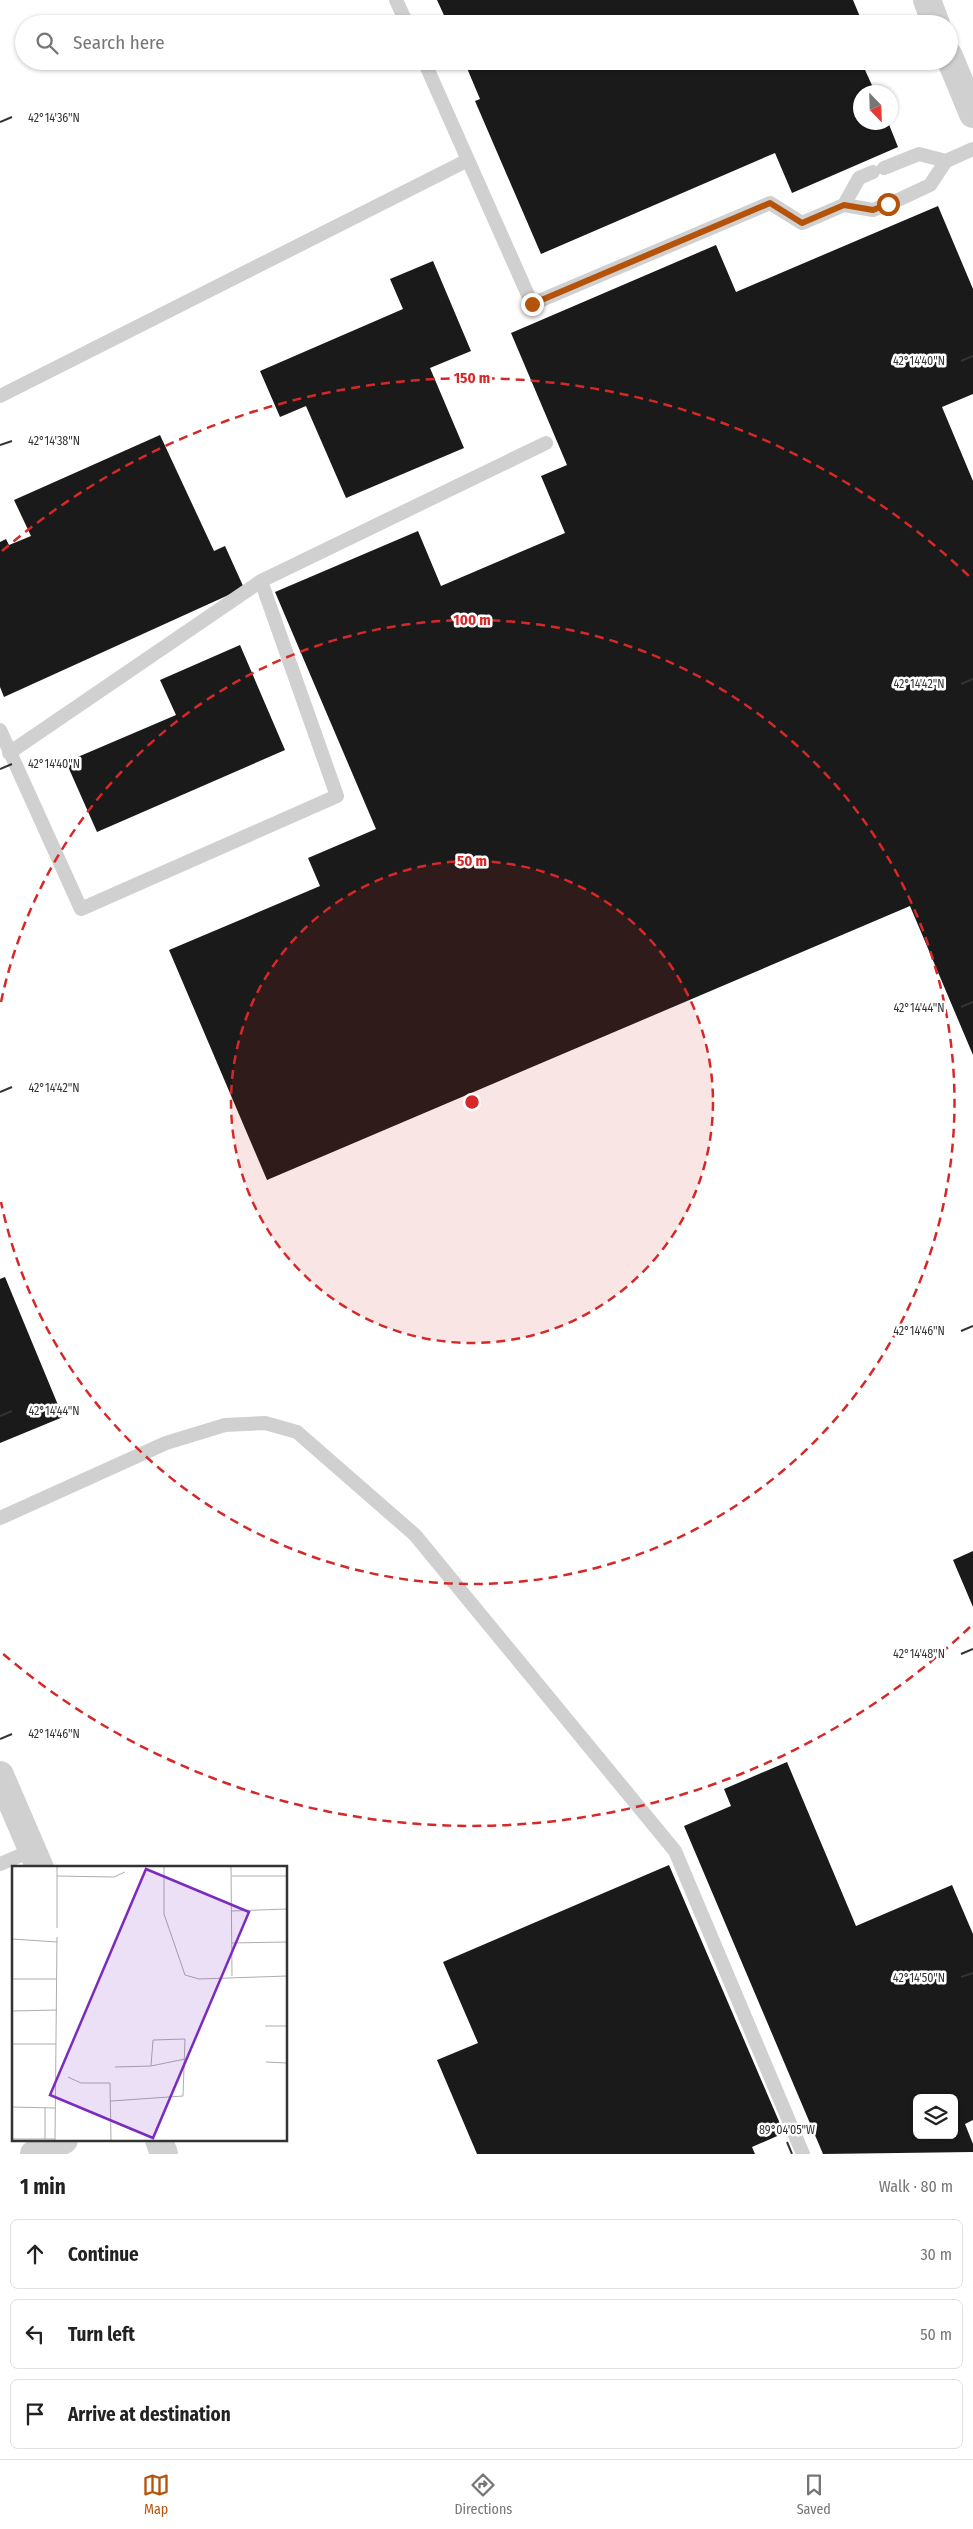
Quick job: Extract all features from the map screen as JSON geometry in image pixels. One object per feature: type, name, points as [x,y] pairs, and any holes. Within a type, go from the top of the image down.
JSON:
[{"type":"street","points":[[927,0],[933,15]]},
{"type":"street","points":[[955,70],[973,114]]},
{"type":"street","points":[[0,1775],[37,1859]]},
{"type":"street","points":[[34,2154],[60,2142]]},
{"type":"street","points":[[159,2142],[164,2154]]},
{"type":"lane","points":[[396,0],[403,15]]},
{"type":"lane","points":[[428,70],[532,304],[770,203],[802,223],[844,205],[873,210],[930,185],[946,161],[973,149]]},
{"type":"lane","points":[[844,205],[859,178],[919,154],[946,161]]},
{"type":"lane","points":[[0,396],[468,160]]},
{"type":"lane","points":[[10,753],[261,581],[546,443]]},
{"type":"lane","points":[[0,730],[81,910],[337,796],[261,581]]},
{"type":"lane","points":[[0,1518],[158,1446],[225,1426],[265,1422],[297,1432],[415,1535],[675,1851],[803,2154]]},
{"type":"lane","points":[[0,1864],[37,1859]]},
{"type":"building","points":[[437,0],[853,0],[859,15],[444,15]]},
{"type":"building","points":[[468,70],[865,70],[872,85],[853,85],[853,130],[891,130],[898,147],[792,193],[775,153],[541,254],[475,101],[480,99]]},
{"type":"building","points":[[938,206],[973,289],[973,394],[942,407],[973,481],[973,1055],[910,906],[267,1180],[169,950],[320,886],[308,858],[376,829],[275,592],[418,531],[441,586],[565,533],[541,476],[567,465],[511,333],[716,245],[736,292]]},
{"type":"building","points":[[433,261],[471,351],[430,368],[464,448],[346,498],[306,406],[280,417],[260,371],[403,309],[390,279]]},
{"type":"building","points":[[160,435],[214,551],[225,546],[244,588],[4,697],[0,687],[0,542],[6,539],[9,545],[31,536],[14,500]]},
{"type":"building","points":[[240,645],[285,750],[97,832],[66,762],[176,715],[160,680]]},
{"type":"building","points":[[5,1277],[63,1417],[0,1443],[0,1279]]},
{"type":"building","points":[[973,1551],[973,1607],[953,1560]]},
{"type":"building","points":[[787,1762],[856,1926],[952,1885],[973,1934],[973,2120],[965,2124],[973,2144],[973,2152],[823,2154],[684,1826],[731,1806],[724,1789]]},
{"type":"building","points":[[669,1865],[784,2133],[752,2147],[755,2154],[477,2154],[437,2060],[478,2043],[443,1962]]},
{"type":"route","points":[[532,304],[770,203],[802,223],[844,205],[873,210],[888,204]]}]
